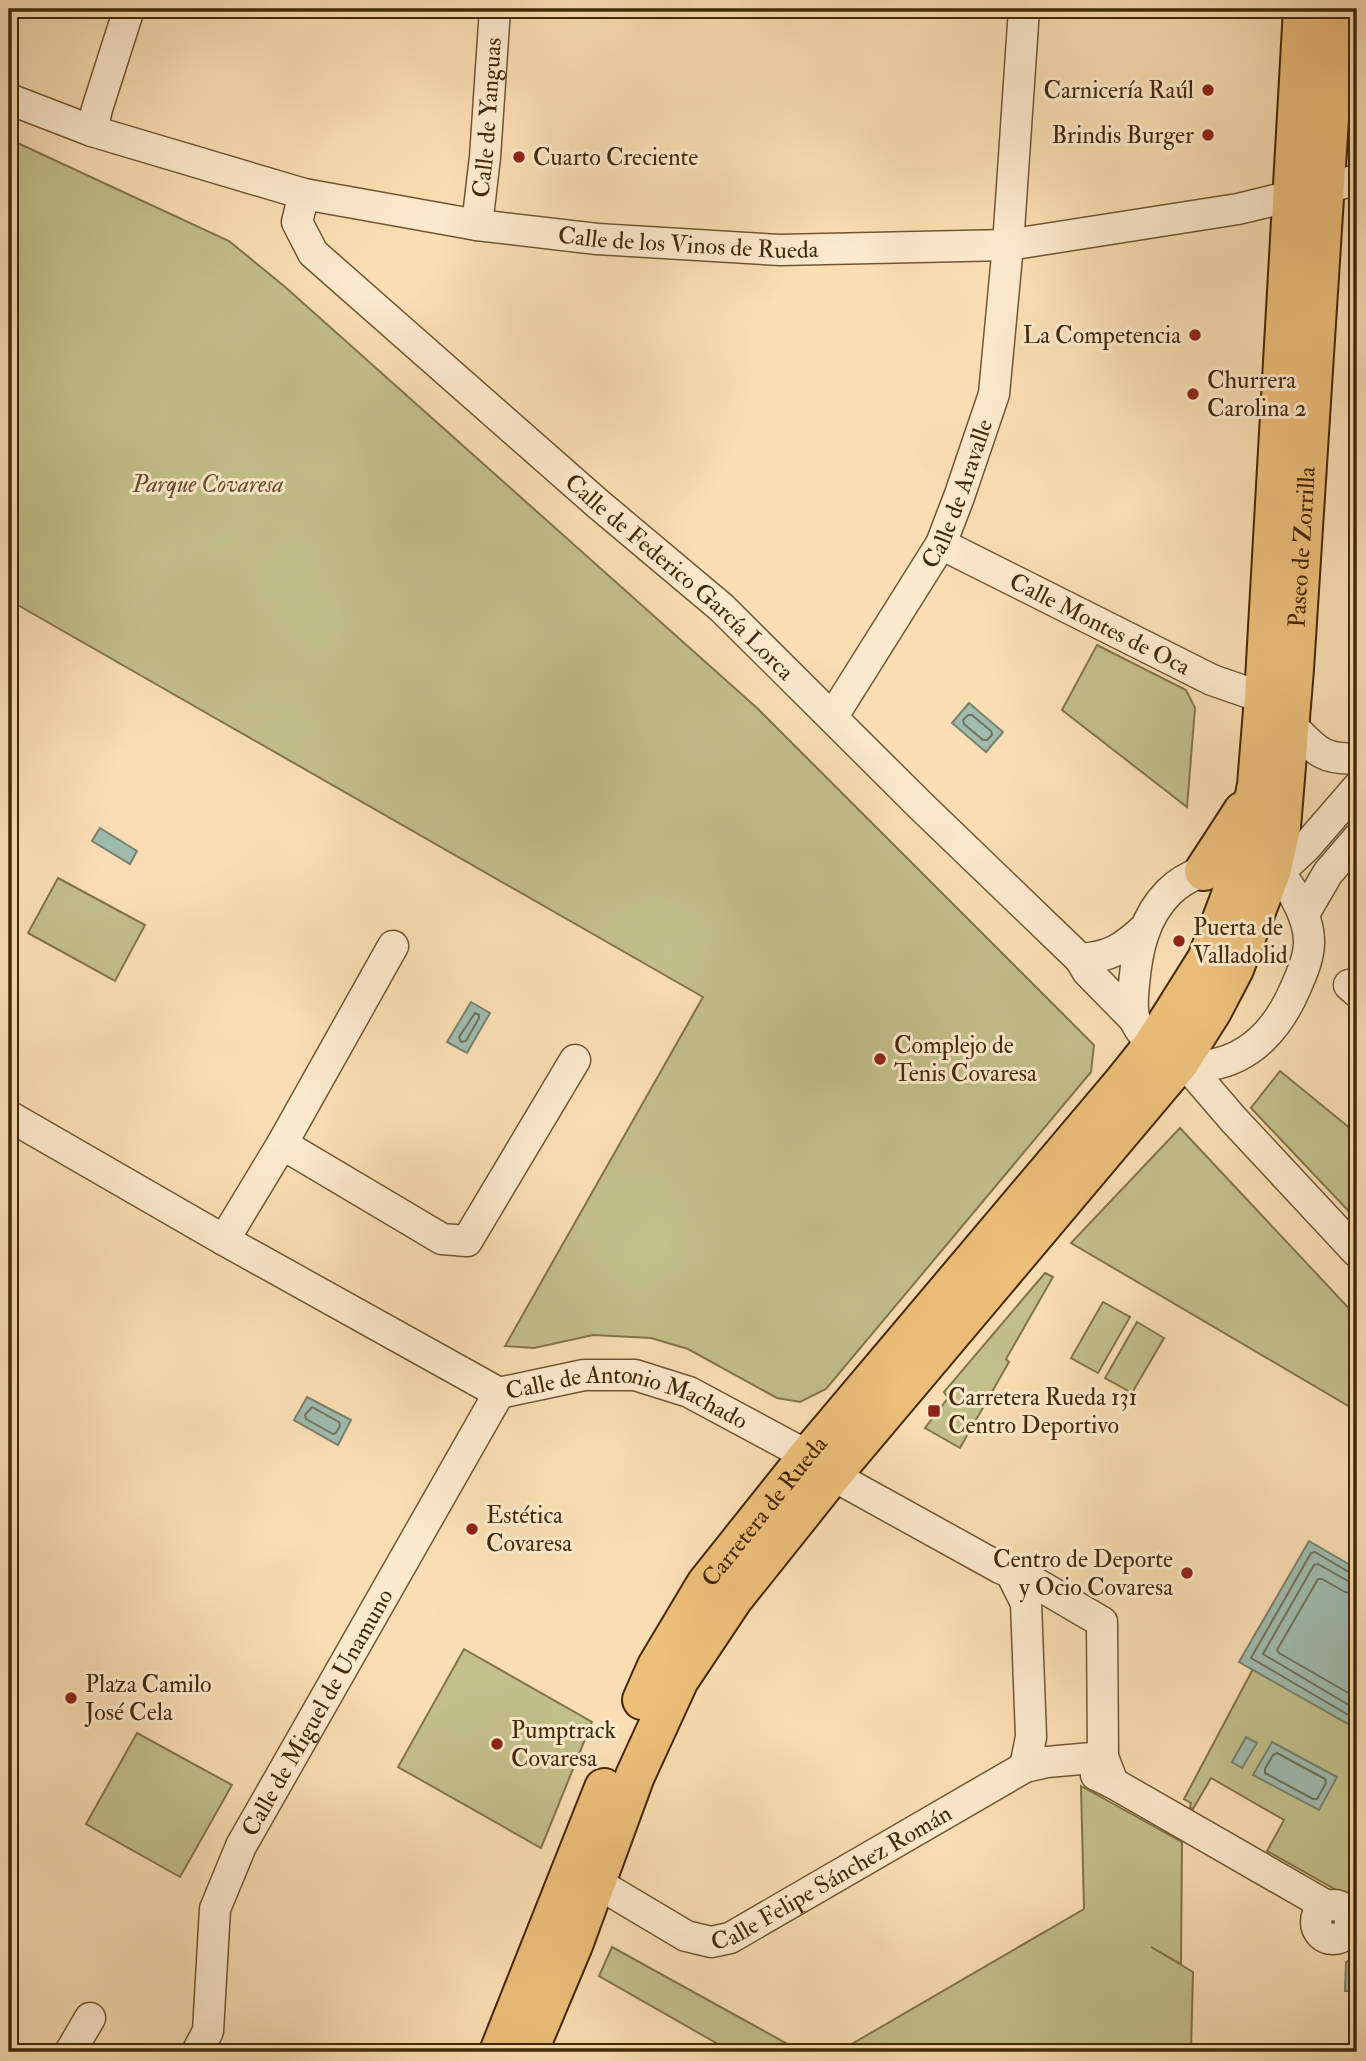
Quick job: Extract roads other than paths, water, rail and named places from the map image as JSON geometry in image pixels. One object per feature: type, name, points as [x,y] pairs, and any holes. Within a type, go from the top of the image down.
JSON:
[{"type":"main road","name":"Paseo de Zorrilla","points":[[1303,9],[1325,189]]},
{"type":"main road","name":"Paseo de Zorrilla","points":[[1164,1049],[1207,959],[1264,868],[1281,827],[1277,711],[1325,189],[1336,9]]},
{"type":"main road","name":"Paseo de Zorrilla","points":[[1264,868],[1257,785],[1277,711]]},
{"type":"main road","points":[[1204,871],[1238,821],[1257,785]]},
{"type":"main road","name":"Carretera de Rueda","points":[[499,2052],[611,1769],[657,1665],[706,1584],[820,1466],[1164,1049]]},
{"type":"main road","name":"Carretera de Rueda","points":[[528,2052],[597,1883],[635,1776],[679,1679],[820,1466]]},
{"type":"street","points":[[9,99],[92,131],[130,9]]},
{"type":"street","name":"Calle de Yanguas","points":[[477,225],[485,157],[495,9]]},
{"type":"street","name":"Calle de Aravalle","points":[[833,716],[941,544],[993,394],[1008,245],[1024,9]]},
{"type":"street","name":"Calle de los Vinos de Rueda","points":[[92,131],[304,194],[477,225],[597,239],[780,250],[1008,245],[1229,211],[1325,189]]},
{"type":"street","name":"Calle de Federico García Lorca","points":[[304,194],[297,222],[313,253],[597,503],[722,608],[920,805],[1080,958],[1087,971],[1222,1104],[1357,1252]]},
{"type":"street","name":"Calle Montes de Oca","points":[[941,544],[1277,711]]},
{"type":"street","points":[[1277,711],[1313,748],[1336,760],[1357,758]]},
{"type":"street","points":[[1080,958],[1105,956],[1124,948],[1144,929],[1170,891],[1186,879],[1204,871],[1264,868],[1306,847],[1357,788]]},
{"type":"street","points":[[1304,914],[1328,873],[1357,839]]},
{"type":"street","points":[[1144,929],[1135,972],[1133,1002],[1164,1049],[1224,1063],[1243,1054],[1263,1040],[1287,1008],[1304,969],[1309,942],[1304,914],[1290,885],[1264,868]]},
{"type":"street","points":[[224,1240],[282,1144],[393,946]]},
{"type":"street","points":[[282,1144],[442,1238],[467,1241],[575,1060]]},
{"type":"street","points":[[1222,1104],[1224,1063]]},
{"type":"street","name":"Calle de Antonio Machado","points":[[9,1116],[224,1240],[499,1393],[584,1374],[635,1374],[689,1392],[820,1466]]},
{"type":"street","name":"Calle de Miguel de Unamuno","points":[[198,2052],[208,2031],[215,1909],[241,1846],[499,1393]]},
{"type":"street","points":[[820,1466],[1102,1622],[1108,1770],[1317,1905]]},
{"type":"street","points":[[1011,1573],[1026,1603],[1031,1737],[1025,1767]]},
{"type":"street","name":"Calle Felipe Sánchez Román","points":[[597,1883],[686,1936],[711,1942],[730,1938],[1025,1767],[1060,1761],[1108,1770]]},
{"type":"street","points":[[71,2052],[90,2018]]},
{"type":"water","points":[[969,703],[1003,732],[986,752],[952,723]]},
{"type":"water","points":[[100,828],[137,851],[130,864],[92,841]]},
{"type":"water","points":[[471,1002],[490,1013],[467,1053],[447,1042]]},
{"type":"water","points":[[307,1397],[351,1420],[338,1445],[294,1420]]},
{"type":"water","points":[[1309,1541],[1357,1569],[1357,1729],[1239,1662]]},
{"type":"water","points":[[1246,1737],[1257,1743],[1242,1768],[1232,1762]]},
{"type":"water","points":[[1272,1742],[1337,1777],[1319,1810],[1253,1775]]},
{"type":"water","points":[[1355,1957],[1357,1991],[1345,1991],[1346,1962]]},
{"type":"place","name":"Carnicería Raúl","points":[[1208,90]]},
{"type":"place","name":"Brindis Burger","points":[[1208,135]]},
{"type":"place","name":"Cuarto Creciente","points":[[519,157]]},
{"type":"place","name":"La Competencia","points":[[1195,335]]},
{"type":"place","name":"Churrera Carolina 2","points":[[1193,394]]},
{"type":"place","name":"Puerta de Valladolid","points":[[1179,941]]},
{"type":"place","name":"Complejo de Tenis Covaresa","points":[[880,1059]]},
{"type":"place","name":"Carretera Rueda 131 Centro Deportivo","points":[[934,1411]]},
{"type":"place","name":"Estética Covaresa","points":[[472,1529]]},
{"type":"place","name":"Centro de Deporte y Ocio Covaresa","points":[[1187,1573]]},
{"type":"place","name":"Plaza Camilo José Cela","points":[[71,1698]]},
{"type":"place","name":"Pumptrack Covaresa","points":[[497,1744]]},
{"type":"park label","name":"Parque Covaresa","points":[[208,484]]}]
